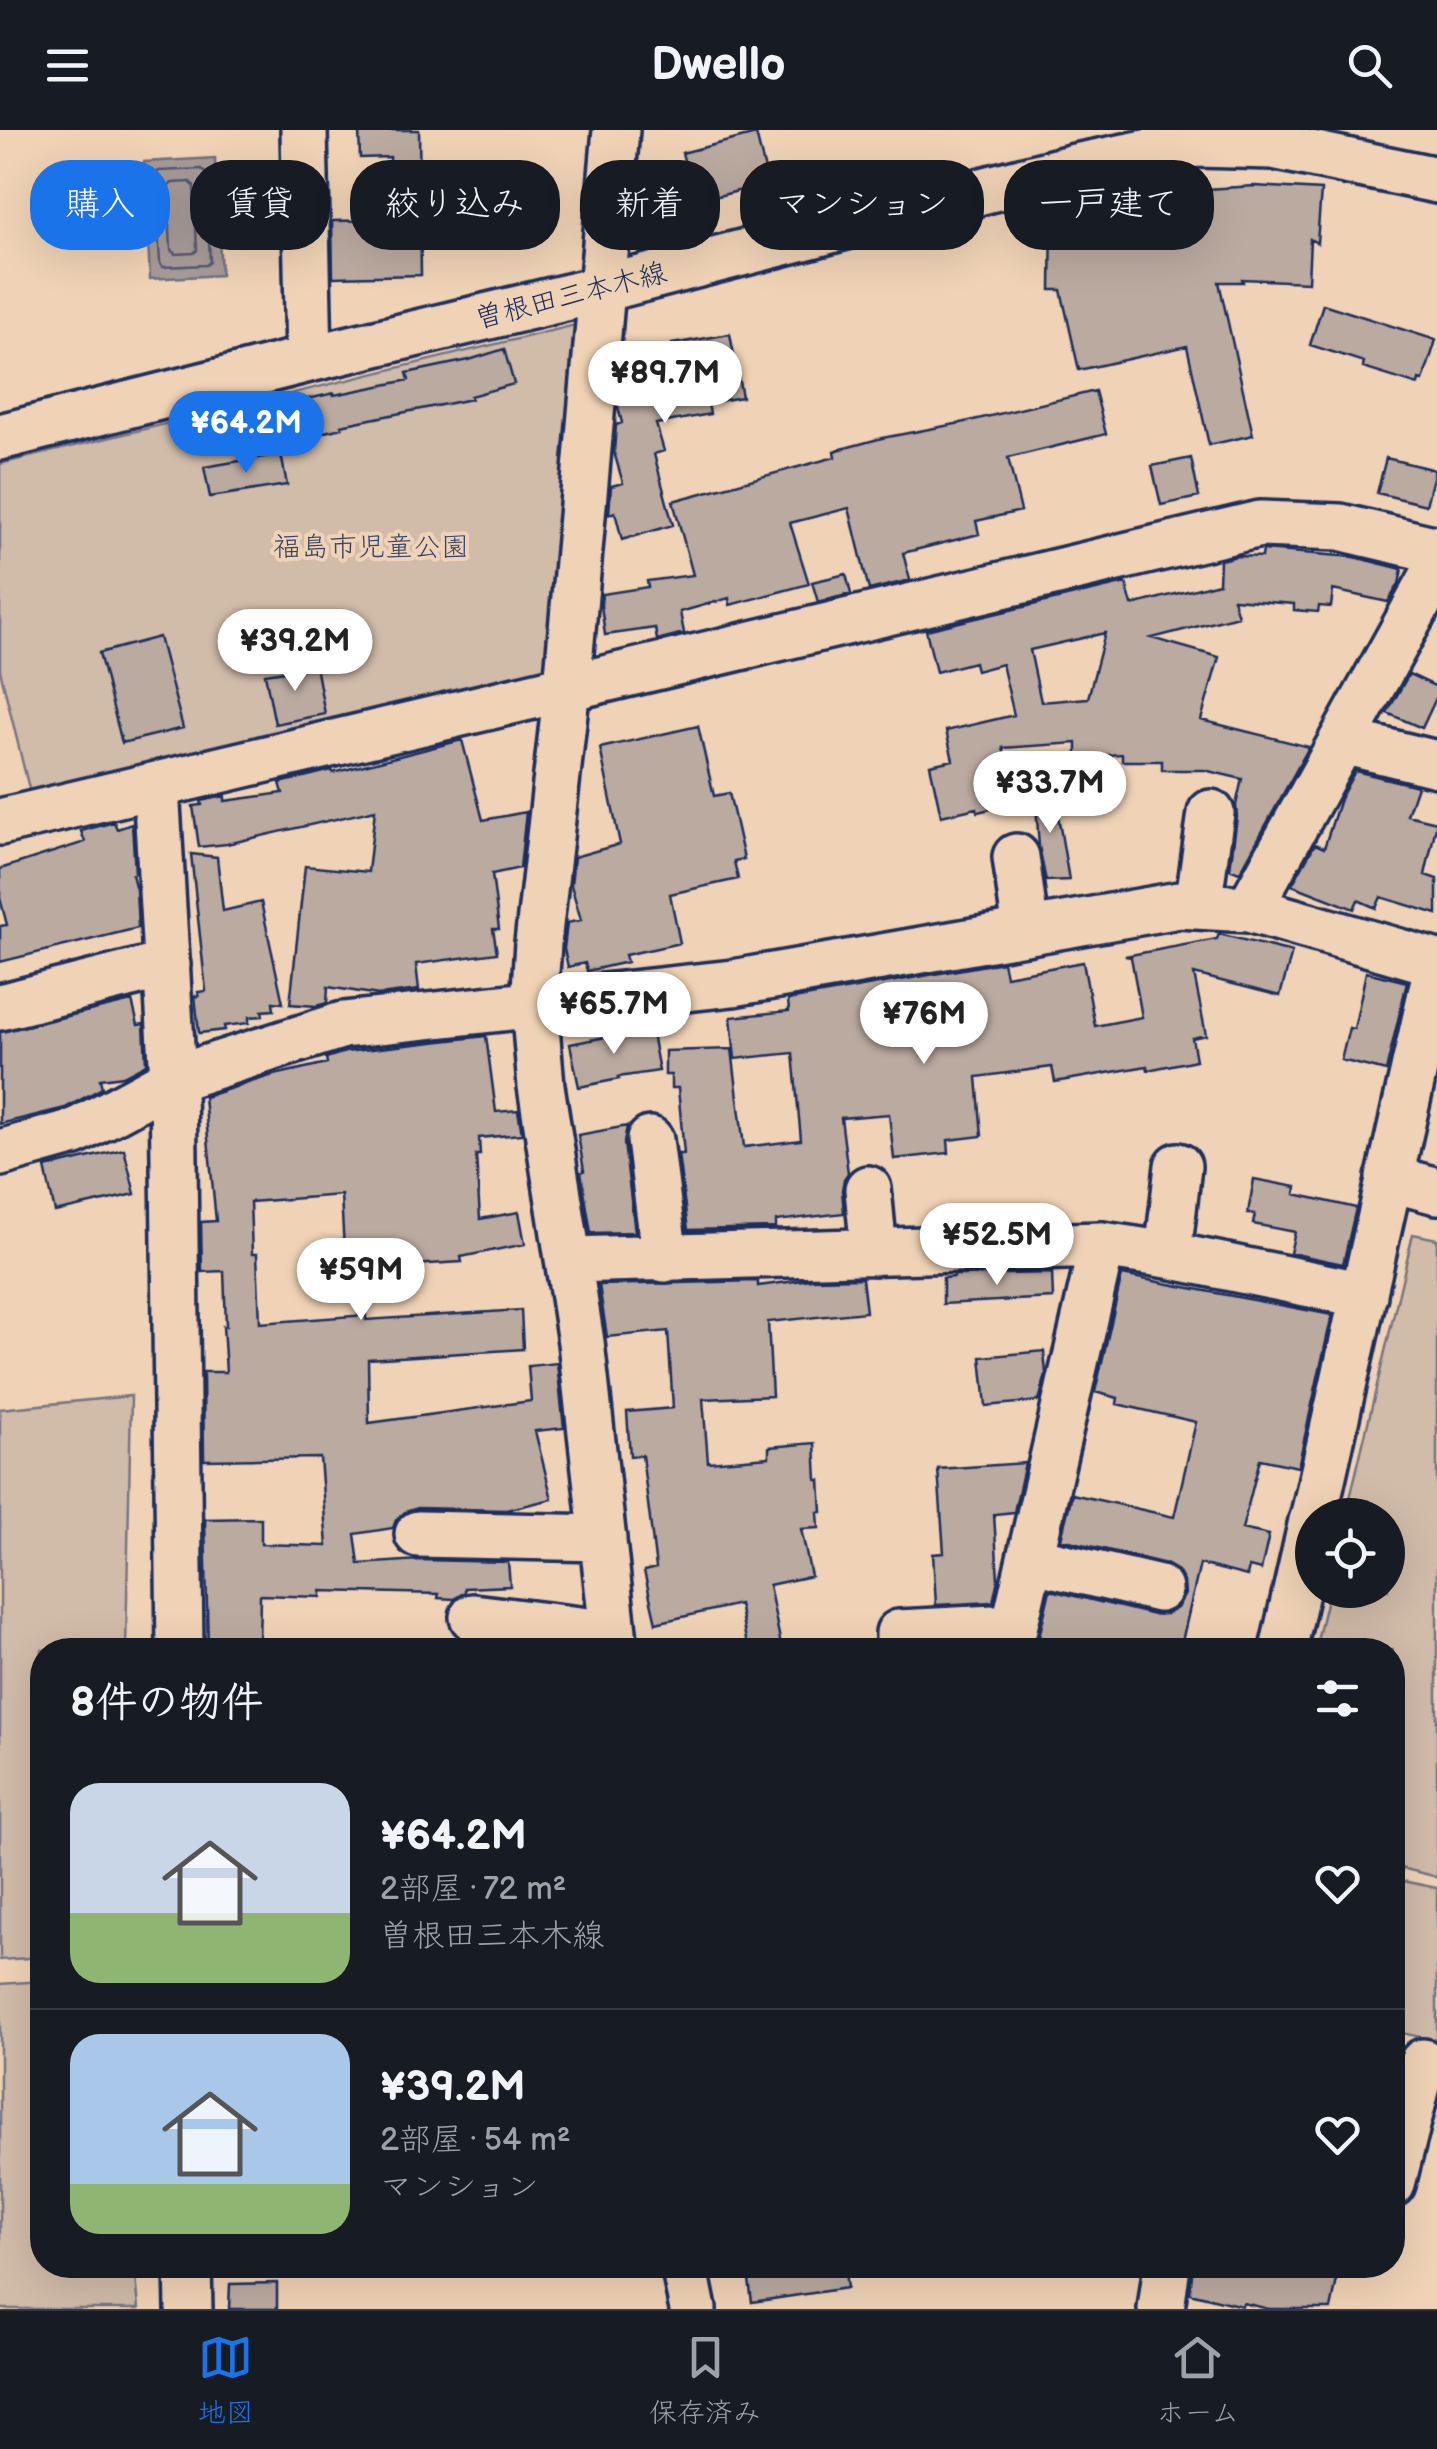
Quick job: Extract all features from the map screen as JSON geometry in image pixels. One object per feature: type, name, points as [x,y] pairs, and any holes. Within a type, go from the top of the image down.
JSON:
[{"type":"street","points":[[304,130],[310,359]]},
{"type":"street","points":[[614,1638],[570,1260],[541,1086],[534,1004],[567,688],[616,130]]},
{"type":"street","name":"曽根田三本木線","points":[[0,436],[602,289],[1197,137],[1273,146],[1359,146],[1437,180]]},
{"type":"street","points":[[0,822],[1260,524],[1340,527],[1437,550]]},
{"type":"street","points":[[1249,909],[1437,569]]},
{"type":"street","points":[[1342,741],[1437,764]]},
{"type":"street","points":[[156,787],[173,1079],[180,1638]]},
{"type":"street","points":[[1198,906],[1210,813]]},
{"type":"street","points":[[1016,857],[1026,932]]},
{"type":"street","points":[[0,1153],[76,1132],[173,1079],[343,1024],[733,983],[1179,905],[1249,909],[1437,965],[1318,1498]]},
{"type":"street","points":[[0,1007],[167,966]]},
{"type":"street","points":[[650,1140],[664,1259]]},
{"type":"street","points":[[1168,1256],[1178,1166]]},
{"type":"street","points":[[1389,1178],[1437,1191]]},
{"type":"street","points":[[868,1189],[874,1252]]},
{"type":"street","points":[[570,1260],[1102,1245],[1364,1295]]},
{"type":"street","points":[[899,1638],[899,1633],[1012,1638],[1102,1245]]},
{"type":"street","points":[[418,1534],[602,1538]]},
{"type":"street","points":[[1030,1559],[1159,1589]]},
{"type":"street","points":[[1286,1638],[1295,1597]]},
{"type":"street","points":[[474,1616],[592,1638]]},
{"type":"street","points":[[1405,2120],[1417,2061]]},
{"type":"street","points":[[188,2278],[189,2309]]},
{"type":"street","points":[[687,2278],[693,2309]]},
{"type":"street","points":[[1161,2309],[1165,2278]]},
{"type":"green space","name":"福島市児童公園","points":[[575,325],[548,678],[32,801],[0,670],[0,464]]},
{"type":"green space","points":[[1413,1234],[1437,1239],[1437,1877],[1405,1869],[1405,1638],[1318,1638],[1325,1608],[1405,1608],[1405,1498],[1350,1498]]},
{"type":"green space","points":[[131,1396],[126,1638],[30,1638],[30,1958],[0,1960],[0,1409]]},
{"type":"green space","points":[[1405,1881],[1437,1888],[1437,2041],[1405,2034]]},
{"type":"green space","points":[[30,1982],[30,2278],[136,2278],[139,2309],[0,2309],[0,1984]]},
{"type":"water","points":[[215,158],[190,160],[190,250],[220,250],[221,275],[150,279],[149,250],[170,250],[170,161]]},
{"type":"building","points":[[359,130],[419,130],[419,160],[360,158]]},
{"type":"building","points":[[756,134],[762,160],[740,160],[740,190],[720,196],[720,160],[684,160],[682,153]]},
{"type":"building","points":[[1255,186],[1321,190],[1317,243],[1310,239],[1308,282],[1219,282],[1253,435],[1209,445],[1187,346],[1079,370],[1061,290],[1051,290],[1052,250],[1214,250],[1214,189]]},
{"type":"building","points":[[332,221],[350,221],[350,250],[421,250],[421,275],[333,277]]},
{"type":"building","points":[[1323,304],[1436,340],[1423,381],[1419,380],[1418,385],[1363,368],[1364,362],[1310,345]]},
{"type":"building","points":[[730,334],[742,397],[708,403],[710,414],[656,424],[664,451],[654,454],[673,525],[622,540],[615,512],[609,514],[611,486],[623,483],[614,452],[616,425],[622,423],[618,407],[620,386],[678,373],[672,344]]},
{"type":"building","points":[[504,349],[514,384],[470,396],[471,399],[341,425],[342,428],[285,441],[277,406],[409,380],[407,373]]},
{"type":"building","points":[[1095,391],[1106,434],[1008,458],[1021,511],[976,521],[979,534],[903,553],[910,580],[869,590],[849,508],[790,523],[809,584],[730,605],[729,598],[680,612],[684,633],[657,640],[655,628],[605,635],[602,594],[648,587],[647,581],[693,575],[673,501],[835,457],[834,451],[882,438]]},
{"type":"building","points":[[281,454],[287,485],[210,497],[204,467]]},
{"type":"building","points":[[1191,458],[1199,497],[1161,505],[1152,466]]},
{"type":"building","points":[[1386,458],[1435,470],[1426,505],[1377,493]]},
{"type":"building","points":[[1263,550],[1354,557],[1402,569],[1399,584],[1388,602],[1333,590],[1331,607],[1319,606],[1318,612],[1294,610],[1294,604],[1233,599],[1238,616],[1152,638],[1219,657],[1201,720],[1309,747],[1240,872],[1230,869],[1242,779],[1204,770],[1162,770],[1162,761],[1122,761],[1122,754],[1077,757],[1077,743],[1003,748],[1016,803],[941,816],[930,765],[953,760],[946,731],[1014,715],[1002,664],[976,671],[974,662],[936,672],[926,630],[1126,583],[1132,605],[1219,583],[1220,560],[1262,557]],"holes":[[[1105,633],[1088,698],[1041,702],[1030,650]]]},
{"type":"building","points":[[846,574],[851,594],[818,602],[812,582]]},
{"type":"building","points":[[159,637],[183,728],[122,743],[99,653]]},
{"type":"building","points":[[316,666],[325,714],[275,724],[265,674]]},
{"type":"building","points":[[1409,674],[1437,687],[1437,696],[1422,728],[1387,713]]},
{"type":"building","points":[[698,726],[714,796],[729,793],[744,859],[734,861],[738,879],[670,894],[680,943],[625,955],[627,962],[587,971],[585,963],[568,967],[564,949],[567,923],[581,920],[571,885],[574,857],[620,844],[600,748]]},
{"type":"building","points":[[462,740],[483,820],[526,812],[520,868],[492,874],[499,929],[493,929],[497,953],[416,964],[419,990],[379,995],[328,987],[327,1003],[290,1004],[305,866],[368,872],[375,810],[199,847],[193,806],[225,796],[225,801],[283,793],[280,783]]},
{"type":"building","points":[[1355,771],[1417,786],[1407,815],[1437,822],[1425,875],[1437,879],[1437,914],[1381,897],[1376,908],[1358,900],[1354,909],[1292,885],[1315,844],[1324,848],[1340,799]]},
{"type":"building","points":[[1053,786],[1069,880],[1046,881],[1039,847],[1035,788]]},
{"type":"building","points":[[114,822],[117,829],[132,824],[138,928],[0,962],[0,926],[7,925],[0,898],[0,869],[85,842],[81,831]]},
{"type":"building","points":[[191,854],[217,857],[223,911],[261,902],[283,1003],[273,1002],[274,1010],[249,1017],[249,1023],[224,1026],[225,1030],[199,1033],[195,996],[206,991]]},
{"type":"building","points":[[1219,934],[1292,952],[1280,996],[1194,974],[1206,1035],[1192,1038],[1196,1060],[1055,1082],[1052,1067],[977,1077],[982,1136],[948,1140],[949,1153],[894,1159],[889,1114],[841,1118],[848,1173],[842,1190],[844,1213],[776,1221],[776,1228],[688,1230],[678,1154],[684,1154],[678,1088],[671,1088],[671,1075],[665,1075],[665,1051],[732,1049],[744,1147],[801,1140],[793,1053],[735,1059],[731,1017],[789,1011],[788,1000],[1003,962],[1006,976],[1083,962],[1095,1026],[1142,1017],[1131,957],[1125,956],[1217,939]]},
{"type":"building","points":[[1366,972],[1407,982],[1386,1071],[1341,1060],[1349,1028],[1354,1029]]},
{"type":"building","points":[[132,1001],[138,1025],[144,1024],[146,1064],[123,1076],[100,1079],[102,1088],[65,1108],[0,1124],[0,1032]]},
{"type":"building","points":[[651,1028],[659,1071],[579,1087],[570,1044]]},
{"type":"building","points":[[486,1036],[496,1112],[518,1110],[522,1134],[479,1138],[480,1155],[476,1155],[480,1219],[519,1212],[525,1244],[461,1257],[462,1262],[345,1269],[341,1195],[250,1202],[260,1323],[521,1310],[523,1349],[368,1359],[369,1423],[531,1401],[528,1366],[557,1363],[564,1428],[535,1431],[552,1499],[506,1510],[418,1508],[405,1512],[393,1528],[355,1534],[359,1564],[420,1560],[508,1562],[510,1586],[465,1588],[454,1599],[438,1598],[439,1594],[321,1591],[321,1597],[260,1595],[259,1638],[208,1638],[205,1519],[261,1518],[261,1544],[327,1546],[320,1458],[204,1460],[203,1372],[226,1372],[226,1326],[224,1271],[202,1272],[201,1222],[216,1221],[204,1097],[327,1063],[326,1058],[345,1052]]},
{"type":"building","points":[[627,1126],[624,1143],[635,1232],[591,1233],[578,1135]]},
{"type":"building","points":[[124,1149],[135,1194],[55,1212],[45,1168]]},
{"type":"building","points":[[1254,1179],[1296,1187],[1295,1194],[1356,1208],[1343,1264],[1290,1253],[1295,1232],[1253,1224],[1255,1214],[1248,1213]]},
{"type":"building","points":[[1052,1273],[1053,1298],[943,1304],[943,1278]]},
{"type":"building","points":[[1122,1275],[1332,1315],[1298,1467],[1260,1459],[1242,1529],[1269,1535],[1261,1570],[1249,1567],[1247,1576],[1200,1564],[1183,1638],[1039,1638],[1050,1590],[1154,1615],[1177,1608],[1185,1594],[1178,1571],[1166,1564],[1061,1539],[1072,1494],[1174,1517],[1196,1422],[1117,1404],[1118,1398],[1095,1392]]},
{"type":"building","points":[[862,1278],[866,1312],[768,1322],[772,1396],[703,1399],[708,1462],[769,1457],[769,1447],[815,1443],[822,1512],[818,1512],[819,1528],[801,1529],[811,1576],[769,1585],[780,1638],[746,1638],[739,1604],[656,1623],[644,1571],[656,1568],[642,1455],[630,1456],[627,1412],[673,1408],[668,1331],[607,1337],[599,1285],[758,1281],[758,1286]]},
{"type":"building","points":[[1044,1351],[1046,1374],[1039,1401],[986,1406],[981,1357]]},
{"type":"building","points":[[1025,1463],[1014,1512],[994,1514],[998,1579],[993,1602],[936,1605],[933,1554],[944,1553],[938,1469]]},
{"type":"building","points":[[749,2278],[846,2278],[847,2288],[752,2302]]},
{"type":"building","points":[[1192,2278],[1337,2278],[1331,2309],[1269,2309],[1243,2303],[1242,2306],[1190,2293]]},
{"type":"building","points":[[277,2283],[277,2309],[229,2309],[230,2284]]}]
